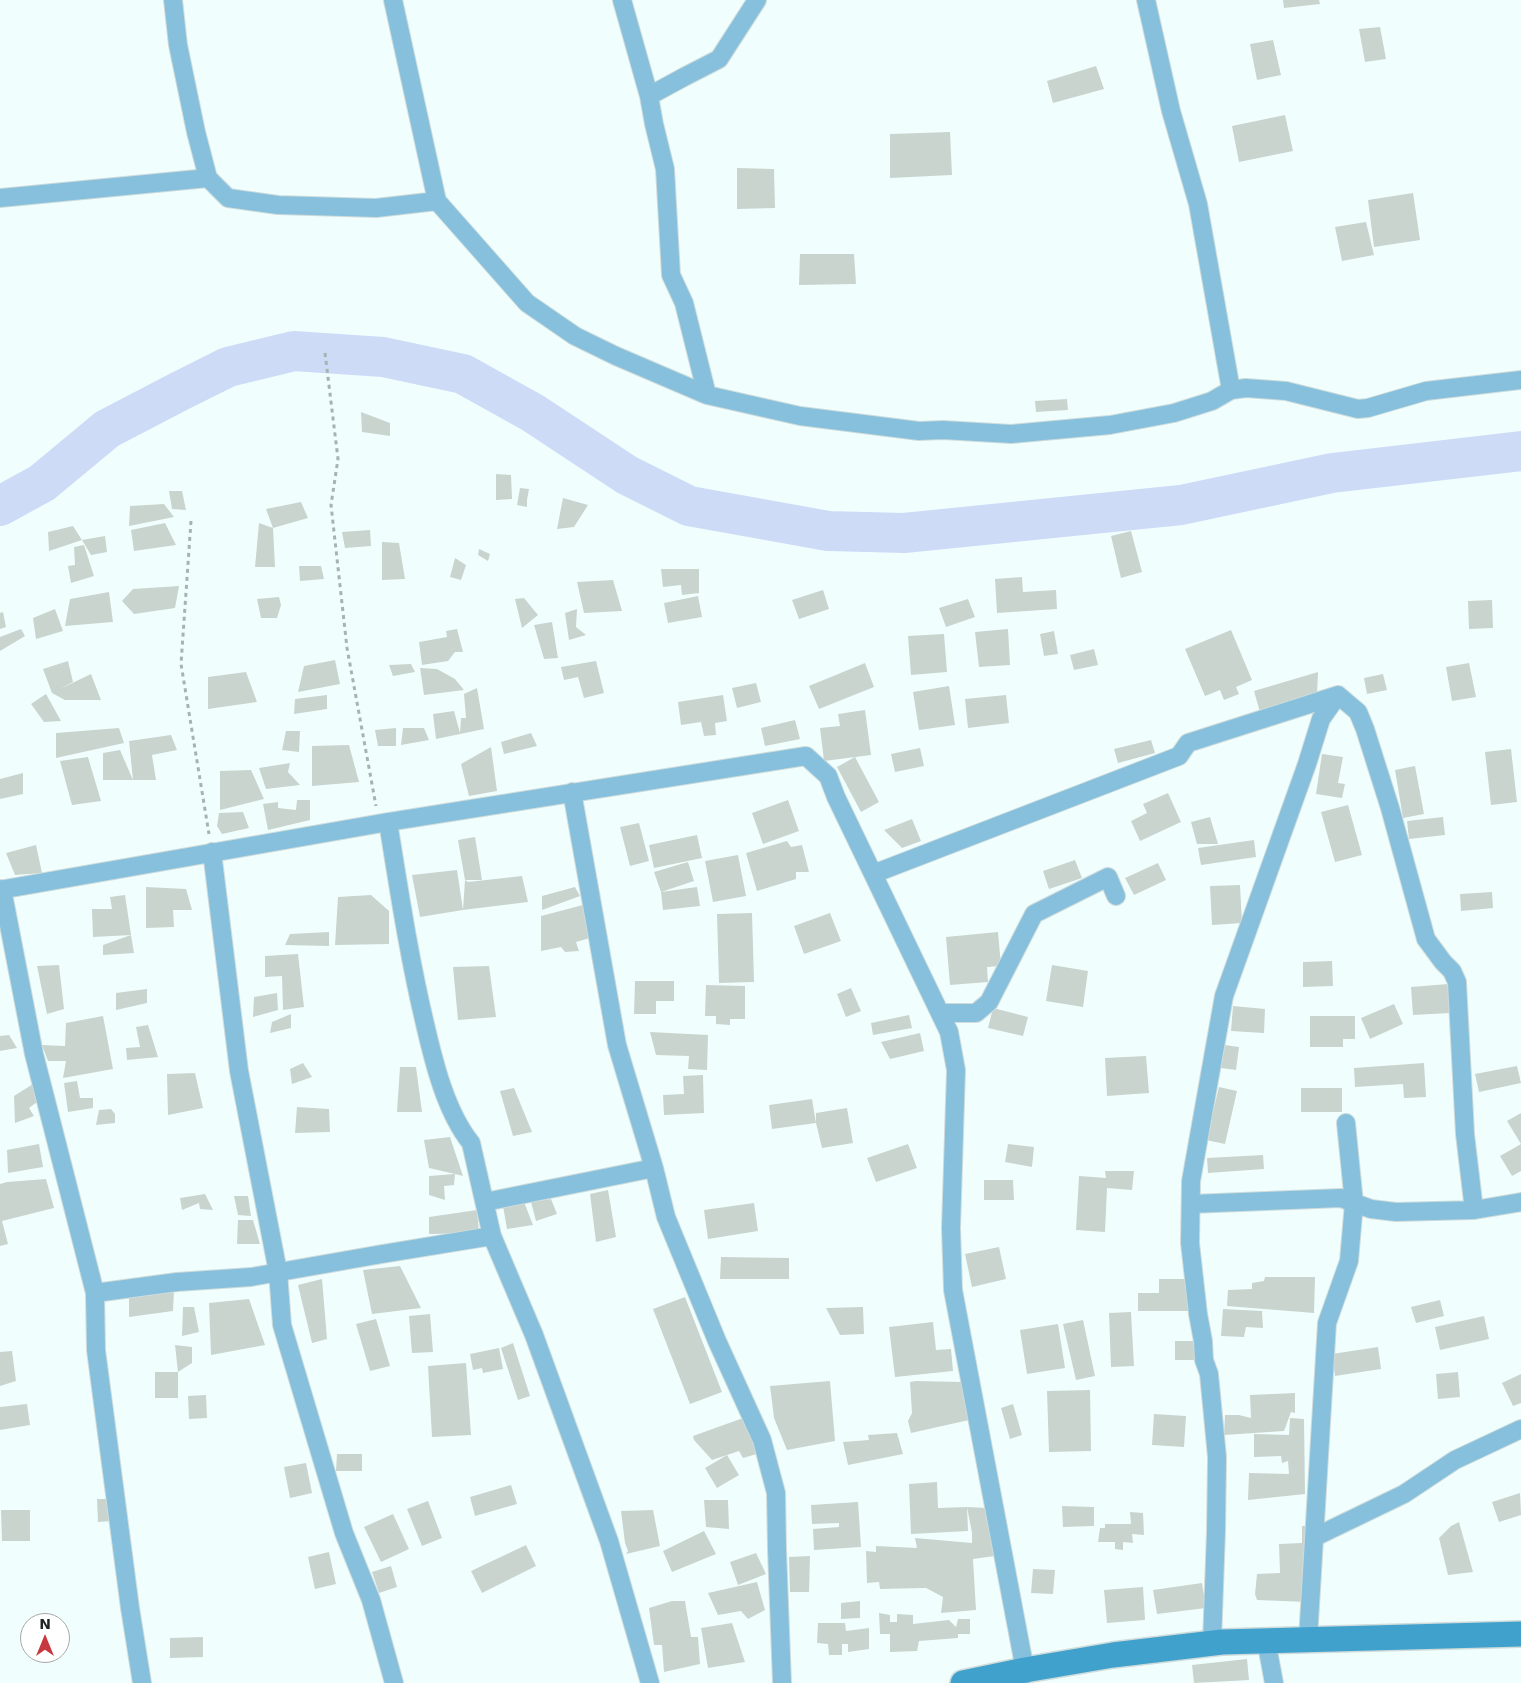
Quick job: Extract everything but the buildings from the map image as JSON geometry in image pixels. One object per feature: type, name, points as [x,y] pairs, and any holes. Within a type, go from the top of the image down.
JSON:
[{"type":"street","points":[[173,0],[178,45],[196,132],[208,178],[228,198],[278,205],[376,208],[437,201]]},
{"type":"street","points":[[393,0],[437,201],[527,303],[575,336],[616,356],[707,395],[800,416],[919,431],[943,430],[1011,434],[1110,425],[1174,413],[1212,401],[1231,390],[1246,388],[1286,391],[1358,409],[1368,408],[1426,391],[1521,380]]},
{"type":"street","points":[[622,0],[649,96],[666,169],[671,275],[684,303],[707,395]]},
{"type":"street","points":[[649,96],[719,59],[757,0]]},
{"type":"street","points":[[1146,0],[1171,111],[1198,204],[1231,390]]},
{"type":"street","points":[[0,198],[208,178]]},
{"type":"street","points":[[873,874],[1179,756],[1188,743],[1338,695]]},
{"type":"street","points":[[1212,1643],[1217,1457],[1209,1374],[1204,1360],[1204,1340],[1198,1314],[1190,1243],[1191,1181],[1224,996],[1307,764],[1321,719],[1338,695]]},
{"type":"street","points":[[1338,695],[1358,712],[1365,729],[1390,808],[1426,939],[1452,971],[1457,982],[1465,1134],[1474,1210]]},
{"type":"street","points":[[142,1683],[130,1608],[96,1350],[95,1293],[34,1054],[1,890],[384,823],[806,756],[828,776],[949,1032],[956,1070],[951,1228],[953,1290],[1022,1676]]},
{"type":"street","points":[[572,792],[618,1044],[654,1168],[666,1217],[717,1341],[762,1440],[776,1494],[782,1683]]},
{"type":"street","points":[[384,823],[412,972],[432,1054],[444,1092],[463,1133],[471,1143],[492,1236],[534,1335],[609,1541],[650,1683]]},
{"type":"street","points":[[212,852],[239,1071],[278,1272],[282,1325],[344,1533],[371,1600],[394,1683]]},
{"type":"street","points":[[940,1013],[976,1013],[989,1002],[1034,914],[1108,877],[1116,896]]},
{"type":"street","points":[[1308,1639],[1326,1323],[1349,1260],[1354,1203],[1346,1123]]},
{"type":"street","points":[[485,1202],[654,1168]]},
{"type":"street","points":[[1191,1204],[1341,1198],[1371,1209],[1396,1212],[1474,1210],[1521,1202]]},
{"type":"street","points":[[95,1293],[177,1282],[250,1277],[492,1236]]},
{"type":"street","points":[[1315,1537],[1404,1494],[1455,1460],[1521,1429]]},
{"type":"street","points":[[962,1683],[1022,1676],[1113,1655],[1212,1643],[1521,1634]]},
{"type":"street","points":[[1266,1640],[1274,1683]]},
{"type":"path","points":[[325,353],[338,459],[331,505],[345,629],[384,823]]},
{"type":"path","points":[[191,521],[181,664],[212,852]]},
{"type":"waterway","points":[[0,506],[42,483],[107,429],[228,367],[294,351],[383,357],[463,374],[533,413],[627,475],[689,506],[828,531],[904,533],[1181,505],[1332,473],[1521,451]]}]
